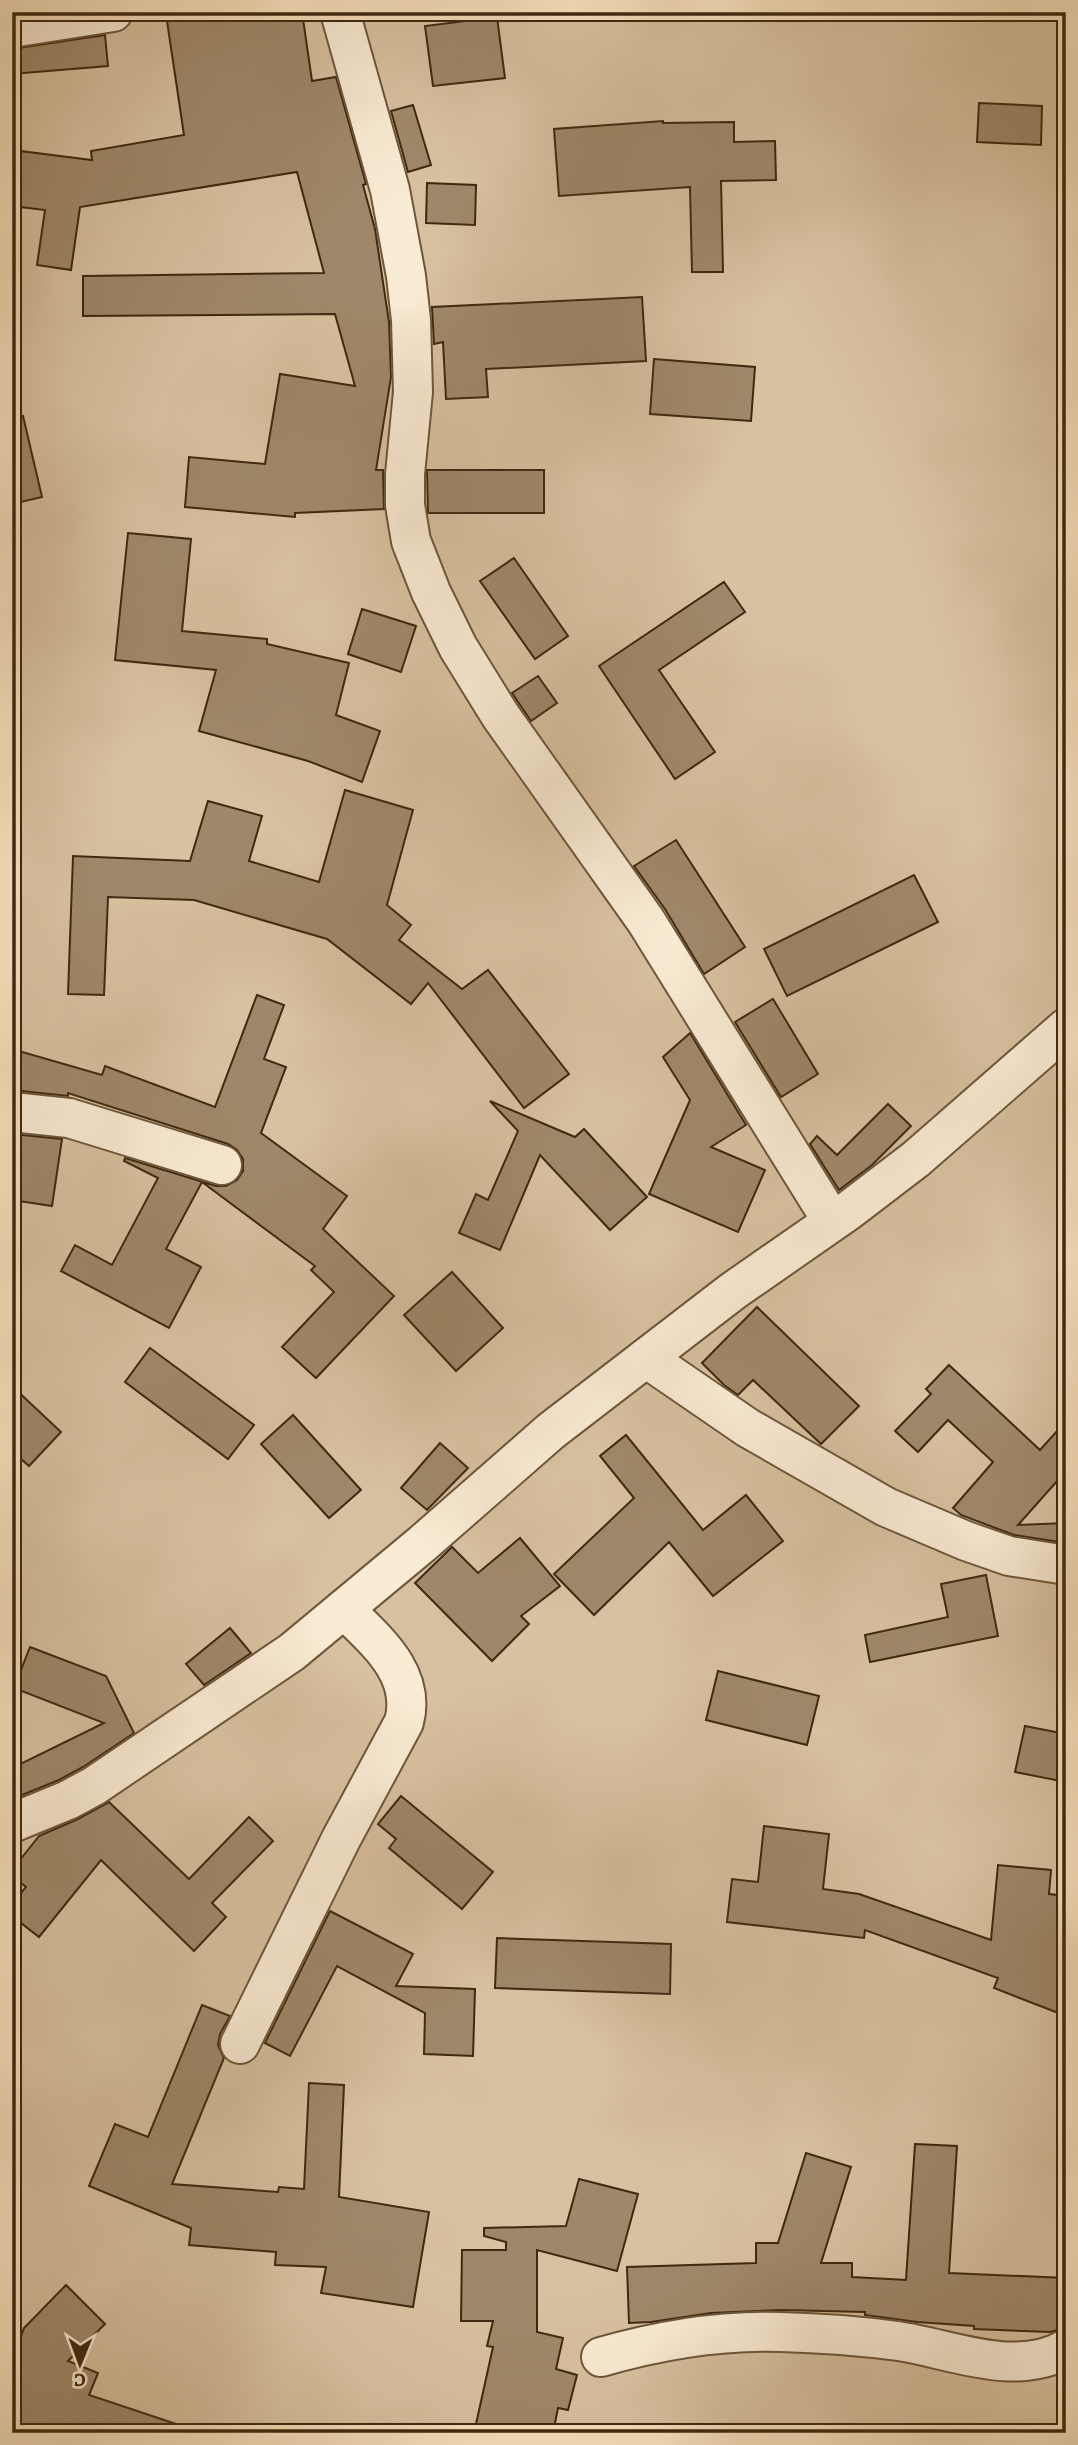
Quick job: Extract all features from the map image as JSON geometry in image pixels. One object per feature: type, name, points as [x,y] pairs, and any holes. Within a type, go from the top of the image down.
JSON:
[{"type":"street","points":[[12,27],[113,12]]},
{"type":"street","points":[[340,12],[390,190],[406,276],[411,320],[413,392],[405,466],[405,505],[411,541],[431,592],[458,647],[500,715],[646,920],[698,1002],[733,1065],[832,1221]]},
{"type":"street","points":[[12,1823],[68,1800],[118,1770],[292,1652],[551,1432],[733,1291],[916,1159],[1066,1028]]},
{"type":"street","points":[[12,1112],[69,1118],[222,1165]]},
{"type":"street","points":[[646,1358],[748,1428],[886,1507],[1009,1556],[1066,1565]]},
{"type":"street","points":[[240,2044],[341,1839],[404,1722],[407,1708],[405,1684],[400,1673],[378,1642],[344,1609]]},
{"type":"street","points":[[601,2357],[670,2340],[737,2332],[782,2332],[898,2341],[1009,2362],[1033,2360],[1066,2349]]},
{"type":"shaded area","points":[[12,12],[1066,12],[1066,2433],[12,2433]]},
{"type":"building","points":[[228,12],[302,12],[312,81],[336,77],[366,184],[363,185],[375,229],[389,322],[391,377],[376,470],[383,470],[384,509],[295,513],[295,517],[185,507],[189,457],[265,464],[280,374],[355,386],[335,314],[83,316],[83,276],[324,273],[297,172],[80,207],[71,270],[37,265],[45,210],[12,206],[12,150],[92,160],[91,151],[184,135],[167,21]]},
{"type":"building","points":[[497,17],[505,78],[433,86],[425,26]]},
{"type":"building","points":[[105,35],[108,66],[12,74],[12,49]]},
{"type":"building","points":[[979,103],[1042,106],[1041,145],[977,142]]},
{"type":"building","points":[[413,105],[431,165],[408,172],[391,111]]},
{"type":"building","points":[[663,121],[734,122],[734,142],[775,141],[776,180],[721,181],[723,272],[692,272],[690,187],[559,196],[554,129]]},
{"type":"building","points":[[427,183],[476,185],[475,225],[426,223]]},
{"type":"building","points":[[642,297],[646,361],[486,369],[488,397],[446,399],[443,342],[434,344],[432,307]]},
{"type":"building","points":[[654,359],[755,367],[751,421],[650,414]]},
{"type":"building","points":[[23,416],[42,497],[12,504],[12,418]]},
{"type":"building","points":[[427,470],[544,470],[544,513],[428,513]]},
{"type":"building","points":[[128,533],[191,539],[182,631],[267,639],[267,644],[349,663],[336,715],[380,731],[362,782],[308,761],[199,731],[216,670],[115,660]]},
{"type":"building","points":[[514,558],[568,636],[535,659],[480,581]]},
{"type":"building","points":[[724,582],[745,612],[659,670],[715,752],[675,779],[599,666]]},
{"type":"building","points":[[362,609],[416,626],[401,672],[348,654]]},
{"type":"building","points":[[538,676],[557,703],[531,721],[512,693]]},
{"type":"building","points":[[345,790],[413,810],[387,905],[411,925],[399,940],[462,989],[488,970],[569,1074],[524,1108],[428,983],[411,1004],[327,939],[194,900],[108,897],[104,995],[68,994],[73,856],[190,861],[208,801],[262,816],[249,861],[319,882]]},
{"type":"building","points":[[676,840],[745,947],[704,974],[665,909],[634,866]]},
{"type":"building","points":[[914,875],[938,922],[787,996],[764,949]]},
{"type":"building","points":[[257,995],[284,1005],[264,1059],[286,1067],[261,1133],[347,1196],[323,1229],[394,1296],[316,1378],[282,1347],[334,1292],[311,1270],[315,1266],[202,1182],[166,1249],[201,1267],[169,1328],[61,1271],[75,1245],[112,1265],[158,1178],[124,1161],[125,1158],[216,1186],[226,1186],[237,1180],[243,1171],[243,1159],[237,1150],[228,1144],[68,1093],[68,1096],[12,1090],[12,1049],[102,1075],[105,1066],[215,1107]]},
{"type":"building","points":[[773,999],[818,1074],[781,1097],[735,1022]]},
{"type":"building","points":[[690,1033],[746,1125],[711,1147],[765,1170],[738,1232],[649,1194],[690,1100],[663,1057]]},
{"type":"building","points":[[490,1101],[575,1137],[584,1129],[647,1197],[610,1230],[540,1155],[500,1250],[459,1233],[476,1194],[488,1200],[518,1131]]},
{"type":"building","points":[[888,1104],[911,1126],[872,1165],[839,1190],[810,1144],[817,1136],[837,1155]]},
{"type":"building","points":[[12,1134],[62,1139],[52,1206],[12,1200]]},
{"type":"building","points":[[452,1272],[503,1328],[456,1371],[404,1315]]},
{"type":"building","points":[[757,1307],[859,1406],[821,1444],[753,1380],[738,1395],[702,1363]]},
{"type":"building","points":[[150,1348],[254,1425],[228,1459],[125,1382]]},
{"type":"building","points":[[949,1365],[1040,1450],[1066,1421],[1066,1471],[1018,1525],[1066,1523],[1066,1543],[1014,1535],[961,1515],[953,1508],[993,1462],[948,1420],[918,1452],[895,1431],[931,1394],[926,1389]]},
{"type":"building","points":[[12,1386],[61,1432],[29,1466],[12,1451]]},
{"type":"building","points":[[293,1415],[361,1490],[329,1518],[261,1444]]},
{"type":"building","points":[[626,1435],[703,1530],[746,1495],[783,1541],[713,1596],[669,1542],[594,1615],[554,1574],[634,1498],[600,1456]]},
{"type":"building","points":[[440,1443],[468,1468],[427,1510],[401,1488]]},
{"type":"building","points":[[520,1538],[560,1586],[521,1616],[529,1624],[492,1661],[415,1583],[452,1547],[478,1573]]},
{"type":"building","points":[[986,1575],[998,1636],[870,1662],[865,1635],[948,1617],[941,1584]]},
{"type":"building","points":[[230,1628],[251,1653],[204,1685],[186,1664]]},
{"type":"building","points":[[30,1647],[106,1676],[134,1733],[59,1780],[12,1799],[12,1768],[104,1723],[14,1688]]},
{"type":"building","points":[[718,1671],[819,1696],[807,1745],[706,1720]]},
{"type":"building","points":[[1025,1726],[1066,1734],[1066,1782],[1015,1772]]},
{"type":"building","points":[[401,1796],[493,1872],[462,1909],[389,1848],[396,1839],[378,1824]]},
{"type":"building","points":[[109,1802],[189,1879],[249,1817],[273,1841],[212,1903],[226,1917],[194,1951],[101,1860],[39,1937],[12,1916],[12,1904],[26,1887],[12,1876],[12,1870],[39,1836]]},
{"type":"building","points":[[764,1826],[829,1834],[823,1889],[859,1894],[991,1940],[998,1865],[1051,1870],[1049,1894],[1066,1896],[1066,2016],[994,1988],[998,1978],[865,1930],[864,1938],[727,1922],[732,1879],[758,1882]]},
{"type":"building","points":[[330,1911],[413,1954],[396,1986],[475,1989],[473,2056],[424,2054],[425,2013],[337,1966],[290,2056],[265,2043]]},
{"type":"building","points":[[497,1938],[671,1944],[670,1994],[495,1988]]},
{"type":"building","points":[[202,2005],[230,2016],[220,2034],[218,2045],[224,2058],[172,2184],[278,2192],[279,2187],[304,2189],[309,2083],[344,2085],[339,2197],[429,2212],[413,2307],[321,2293],[326,2267],[275,2265],[276,2252],[189,2245],[191,2228],[89,2186],[115,2124],[148,2137]]},
{"type":"building","points":[[915,2144],[957,2146],[949,2273],[1066,2278],[1066,2328],[1050,2332],[974,2329],[974,2326],[865,2315],[865,2312],[781,2310],[711,2313],[629,2323],[627,2267],[756,2263],[756,2243],[778,2243],[806,2153],[851,2167],[821,2263],[852,2263],[852,2277],[906,2280]]},
{"type":"building","points":[[579,2179],[638,2194],[617,2271],[537,2250],[537,2332],[563,2338],[556,2369],[577,2375],[568,2410],[558,2408],[553,2433],[474,2433],[493,2347],[487,2346],[493,2321],[461,2321],[462,2250],[506,2250],[506,2242],[484,2236],[484,2228],[566,2226]]},
{"type":"building","points":[[66,2285],[105,2324],[68,2361],[98,2373],[89,2395],[188,2428],[187,2433],[12,2433],[12,2361],[24,2328]]}]
